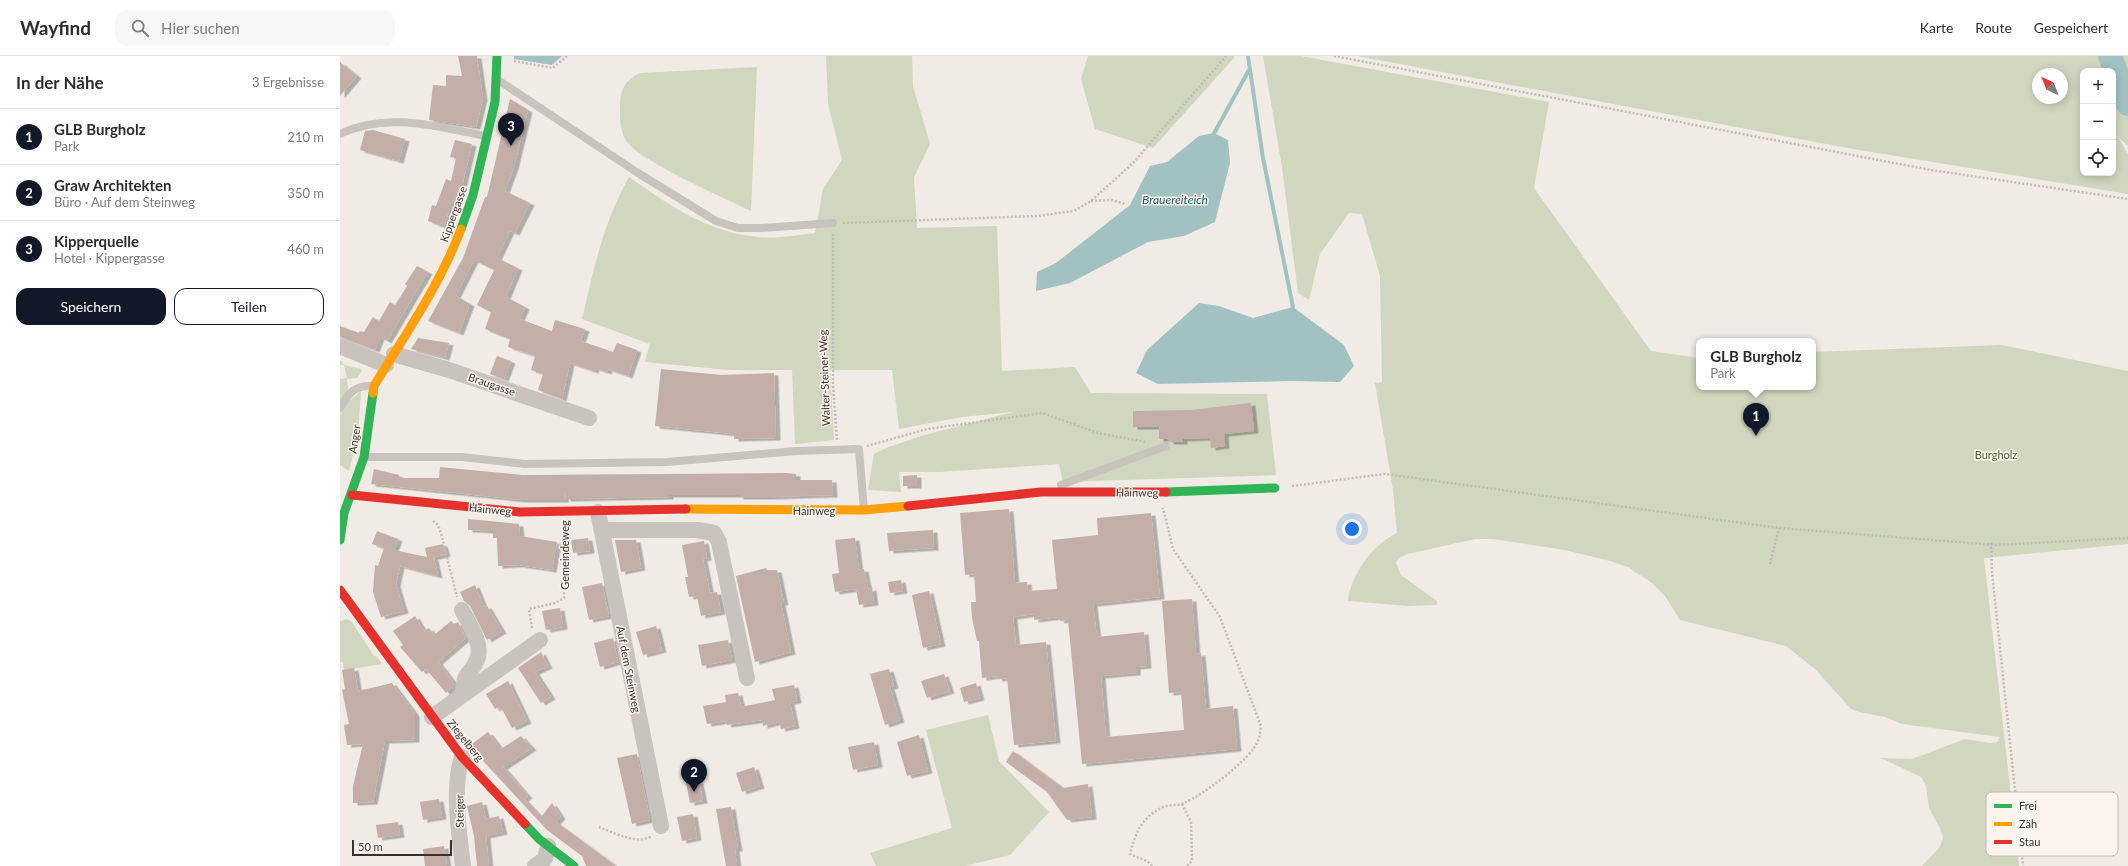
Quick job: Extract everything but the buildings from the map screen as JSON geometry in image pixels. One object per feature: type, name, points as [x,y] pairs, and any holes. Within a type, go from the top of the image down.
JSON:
[{"type":"street","name":"Kippergasse","points":[[390,360],[435,285],[452,252],[473,196],[488,136],[497,80],[497,56]]},
{"type":"street","name":"Braugasse","points":[[340,346],[390,360],[449,370],[589,418]]},
{"type":"street","name":"Anger","points":[[340,540],[342,512],[352,495],[364,457],[374,386],[390,360]]},
{"type":"street","name":"Hainweg","points":[[352,495],[520,512],[598,512],[702,509],[864,510],[1041,492],[1158,492],[1275,488]]},
{"type":"street","name":"Auf dem Steinweg","points":[[598,512],[661,826]]},
{"type":"street","points":[[602,530],[697,530],[714,533],[719,542],[747,678]]},
{"type":"street","name":"Ziegelberg","points":[[340,590],[355,613],[462,756],[539,839],[574,866]]},
{"type":"street","points":[[462,610],[480,649],[477,660],[466,674],[463,693]]},
{"type":"street","points":[[432,716],[537,641]]},
{"type":"street","name":"Steiger","points":[[462,756],[459,766],[458,796],[463,866]]},
{"type":"street","points":[[536,866],[545,859],[548,846]]},
{"type":"lane","points":[[497,80],[638,174],[716,221],[738,228],[762,228],[833,223]]},
{"type":"lane","points":[[340,134],[368,124],[402,121],[488,136]]},
{"type":"lane","points":[[340,408],[355,389],[364,385],[374,386]]},
{"type":"lane","points":[[1041,492],[1166,446]]},
{"type":"lane","points":[[364,457],[462,457],[525,464],[651,463],[837,449],[859,449],[864,510]]},
{"type":"path","points":[[497,80],[514,62],[553,68],[567,56]]},
{"type":"path","points":[[833,223],[1038,216],[1074,211],[1090,201],[1133,162],[1226,56]]},
{"type":"path","points":[[1334,56],[1931,170],[2128,199]]},
{"type":"path","points":[[1090,201],[1111,200],[1126,204]]},
{"type":"path","name":"Walter-Steiner-Weg","points":[[833,223],[833,385],[837,449]]},
{"type":"path","points":[[859,449],[927,429],[1042,413],[1098,433],[1166,446]]},
{"type":"path","points":[[1275,488],[1384,474],[1779,528],[1991,543],[1996,545],[2128,538]]},
{"type":"path","points":[[1152,866],[1147,861],[1130,854],[1136,833],[1149,816],[1164,806],[1182,804],[1200,794],[1235,768],[1258,742],[1261,726],[1220,617],[1173,549],[1158,492]]},
{"type":"path","name":"Gemeindeweg","points":[[537,641],[529,609],[555,603],[564,598],[564,512]]},
{"type":"path","points":[[1770,564],[1779,528]]},
{"type":"path","points":[[441,533],[453,586],[462,610]]},
{"type":"path","points":[[1991,543],[1992,572],[2015,792]]},
{"type":"path","points":[[1182,804],[1191,822],[1192,861],[1187,866]]},
{"type":"path","points":[[599,827],[625,837],[641,839],[651,837],[661,826]]},
{"type":"path","points":[[2022,856],[2023,866]]},
{"type":"green space","points":[[826,56],[912,56],[913,86],[930,144],[914,177],[917,228],[997,226],[1002,371],[1075,367],[1091,393],[1267,394],[1276,475],[1063,482],[1059,464],[940,472],[899,472],[901,492],[868,490],[874,454],[886,448],[921,436],[1013,412],[962,417],[899,429],[892,370],[830,370],[834,440],[795,444],[792,370],[729,370],[645,362],[650,344],[582,319],[600,246],[612,211],[629,177],[689,216],[722,229],[739,234],[772,238],[815,233],[823,189],[842,160],[828,104]]},
{"type":"green space","points":[[1088,56],[1234,56],[1234,58],[1153,148],[1095,129],[1081,79]]},
{"type":"green space","name":"Burgholz","points":[[1263,56],[1301,56],[1549,102],[1534,188],[1651,351],[1696,358],[1696,390],[1816,390],[1816,352],[2002,345],[2128,371],[2128,544],[1984,558],[2011,792],[1986,792],[1986,856],[2018,856],[2019,866],[1922,866],[1940,847],[1943,837],[1940,828],[1929,808],[1926,786],[1921,777],[1881,758],[1912,759],[1965,739],[1990,743],[1997,742],[2000,737],[1902,724],[1885,717],[1851,709],[1815,669],[1786,646],[1680,620],[1665,596],[1652,583],[1628,567],[1565,550],[1493,539],[1475,539],[1408,554],[1399,558],[1396,563],[1401,575],[1437,601],[1437,605],[1408,606],[1348,601],[1350,591],[1358,571],[1365,561],[1380,544],[1397,533],[1393,490],[1375,383],[1382,382],[1380,276],[1362,214],[1349,213],[1320,254],[1309,300],[1298,293],[1282,167]]},
{"type":"green space","points":[[1357,56],[2128,56],[2128,146],[2118,137],[2128,154],[2128,194],[1853,149]]},
{"type":"green space","points":[[757,67],[751,211],[663,168],[633,148],[625,139],[621,123],[620,106],[622,90],[627,82],[640,73]]},
{"type":"green space","points":[[340,361],[342,361],[344,365],[340,365]]},
{"type":"green space","points":[[344,365],[361,369],[362,371],[357,378],[347,379],[348,389],[340,402],[340,379],[347,378]]},
{"type":"green space","points":[[361,391],[358,435],[349,471],[340,465],[340,414],[349,401]]},
{"type":"green space","points":[[347,619],[352,622],[374,656],[376,656],[382,664],[344,670],[343,662],[340,662],[340,621]]},
{"type":"green space","points":[[988,715],[999,761],[1049,812],[1010,855],[965,866],[876,866],[870,853],[952,828],[926,730]]},
{"type":"water","points":[[514,56],[562,56],[552,65],[514,59]]},
{"type":"water","name":"Brauereiteich","points":[[1214,133],[1228,140],[1230,163],[1215,222],[1184,236],[1148,242],[1070,283],[1036,291],[1037,272],[1056,263],[1130,205],[1150,166],[1167,162],[1199,136]]},
{"type":"water","points":[[1199,303],[1219,306],[1253,318],[1293,307],[1344,345],[1354,366],[1340,382],[1293,381],[1158,384],[1136,373],[1147,350]]},
{"type":"waterway","points":[[1248,56],[1263,158],[1293,307],[1291,311]]},
{"type":"waterway","points":[[2110,56],[2128,104]]},
{"type":"waterway","points":[[1212,137],[1249,70]]},
{"type":"traffic: fast","points":[[461,229],[473,195],[495,102],[497,56]]},
{"type":"traffic: fast","points":[[340,540],[344,513],[364,457],[373,393]]},
{"type":"traffic: fast","points":[[1166,492],[1275,488]]},
{"type":"traffic: fast","points":[[525,824],[539,839],[574,866]]},
{"type":"traffic: slow","points":[[373,393],[374,386],[410,329],[443,270],[461,229]]},
{"type":"traffic: slow","points":[[686,509],[864,510],[908,506]]},
{"type":"traffic: jam","points":[[908,506],[1041,492],[1166,492]]},
{"type":"traffic: jam","points":[[352,495],[520,512],[686,509]]},
{"type":"traffic: jam","points":[[340,590],[462,757],[525,824]]},
{"type":"place","name":"Kipperquelle","points":[[511,146]]},
{"type":"place","name":"GLB Burgholz","points":[[1756,436]]},
{"type":"place","name":"Graw Architekten","points":[[694,792]]}]
